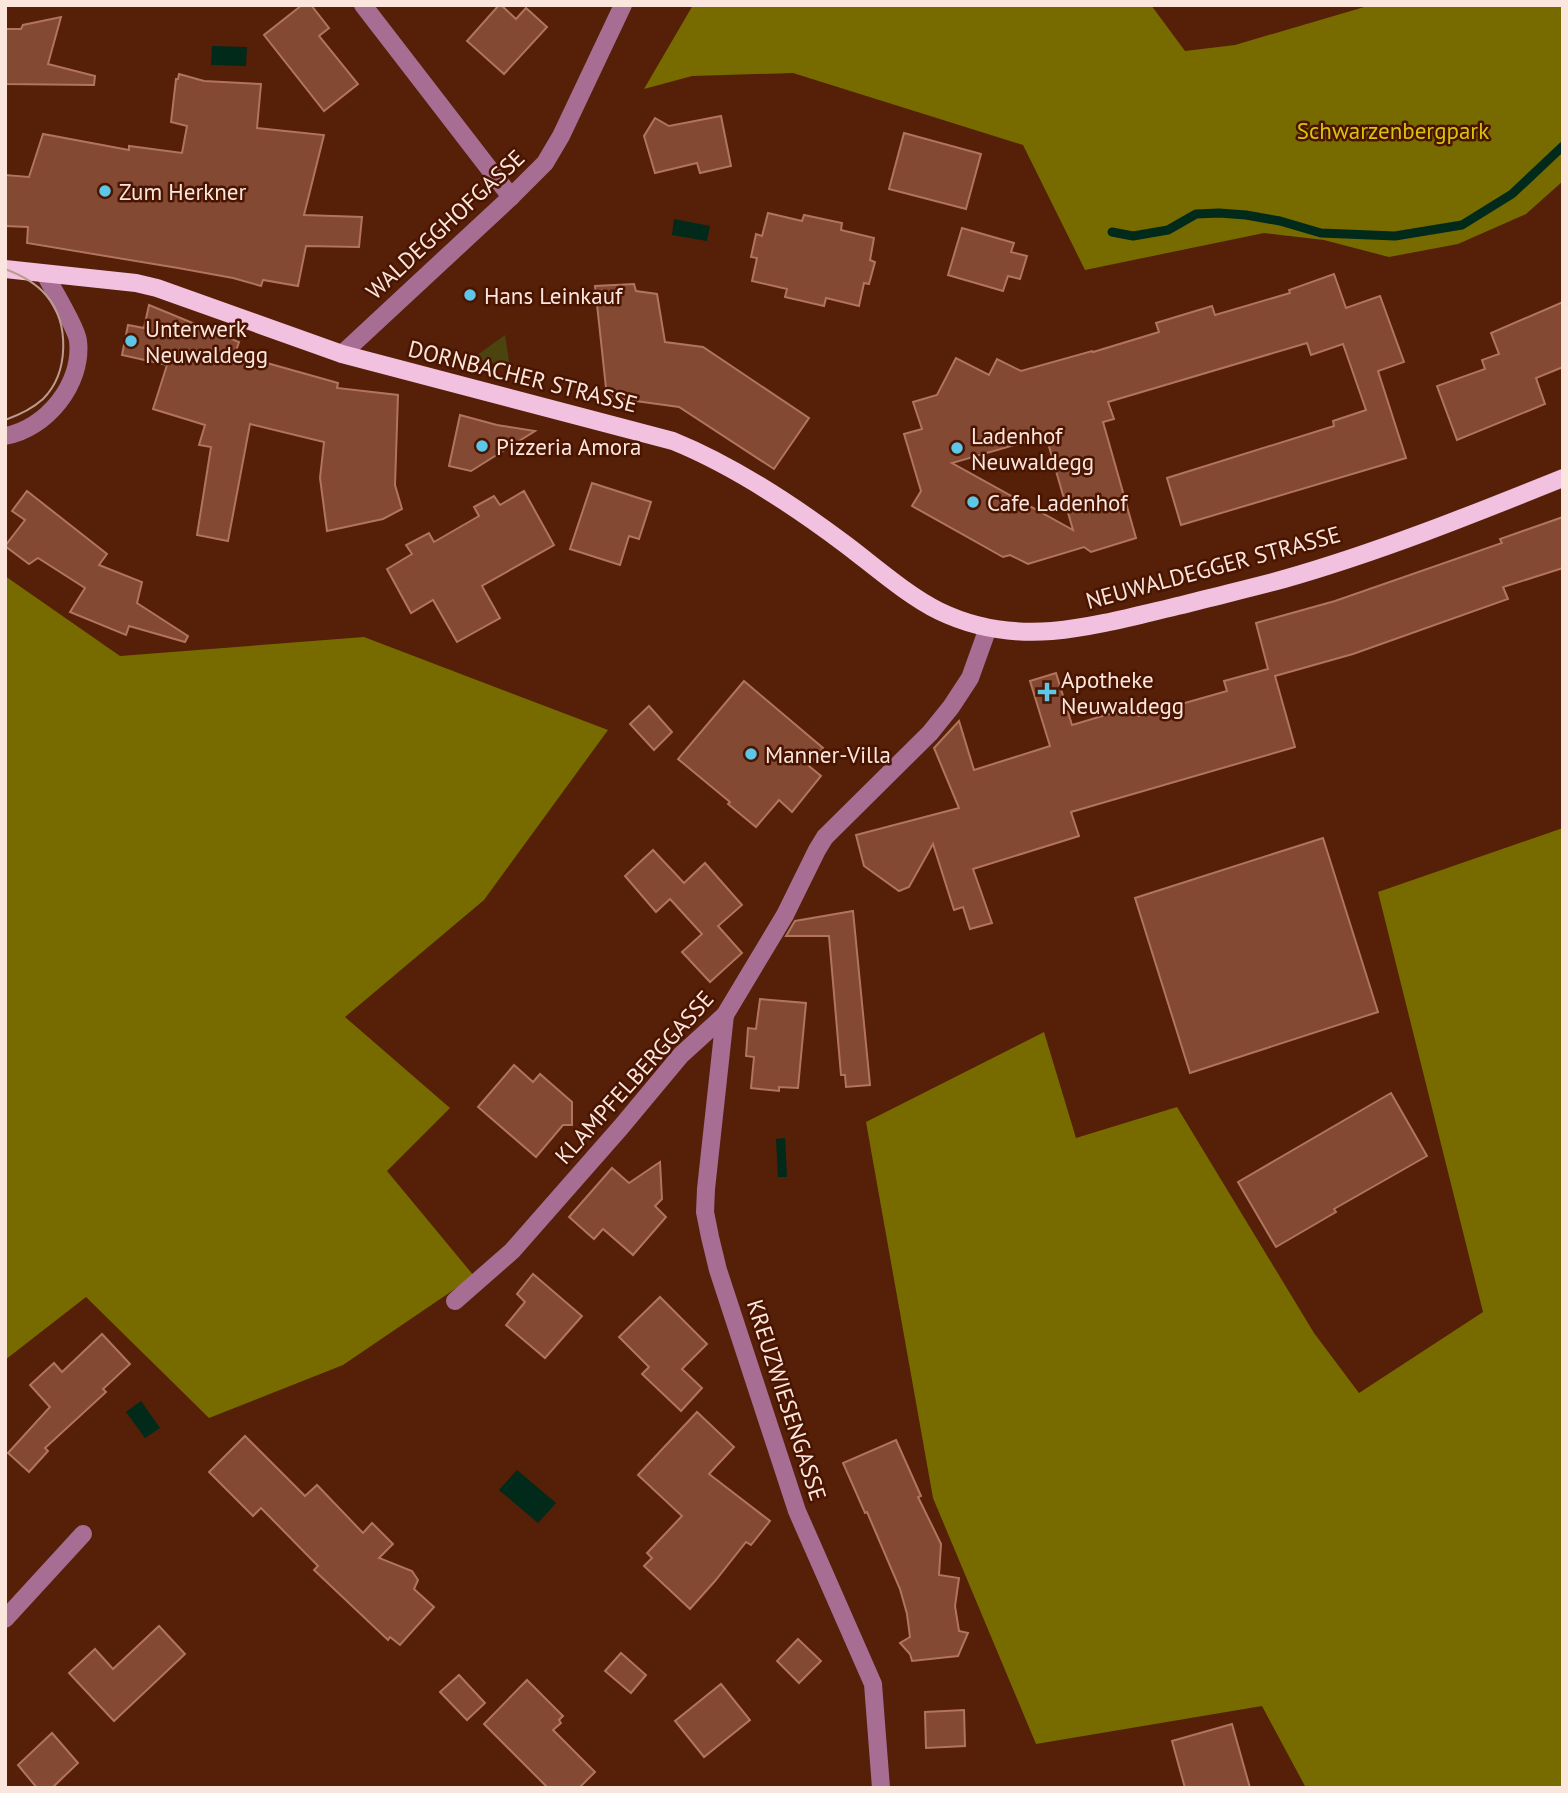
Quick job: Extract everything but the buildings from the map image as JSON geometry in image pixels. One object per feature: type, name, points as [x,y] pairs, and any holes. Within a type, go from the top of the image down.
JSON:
[{"type":"main road","name":"DORNBACHER STRASSE","points":[[5,269],[136,283],[157,288],[342,354],[673,441],[691,448],[775,496],[937,610],[988,628]]},
{"type":"main road","name":"NEUWALDEGGER STRASSE","points":[[988,628],[1027,631],[1079,628],[1233,592],[1333,564],[1563,478]]},
{"type":"street","points":[[363,5],[511,197]]},
{"type":"street","name":"WALDEGGHOFGASSE","points":[[342,354],[545,163],[561,136],[623,5]]},
{"type":"street","points":[[5,436],[32,425],[49,414],[61,400],[75,370],[78,340],[45,274]]},
{"type":"street","name":"KLAMPFELBERGGASSE","points":[[455,1301],[512,1251],[621,1128],[681,1055],[725,1015],[785,915],[825,837],[930,733],[951,707],[970,678],[988,628]]},
{"type":"street","name":"KREUZWIESENGASSE","points":[[725,1015],[706,1189],[705,1212],[710,1237],[739,1336],[797,1511],[873,1684],[881,1788]]},
{"type":"street","points":[[5,1619],[83,1534]]},
{"type":"shaded area","points":[[212,46],[247,47],[246,66],[211,65]]},
{"type":"shaded area","points":[[674,219],[710,226],[707,241],[672,235]]},
{"type":"shaded area","points":[[505,335],[510,367],[473,358]]},
{"type":"shaded area","points":[[785,1138],[787,1177],[778,1177],[776,1139]]},
{"type":"shaded area","points":[[141,1401],[160,1428],[145,1438],[126,1412]]},
{"type":"shaded area","points":[[517,1470],[556,1503],[538,1523],[499,1490]]},
{"type":"green space","name":"Schwarzenbergpark","points":[[693,5],[1151,5],[1185,51],[1235,45],[1371,5],[1563,5],[1563,181],[1526,214],[1458,244],[1389,257],[1324,240],[1264,233],[1085,270],[1023,145],[793,73],[692,76],[644,89]]},
{"type":"green space","points":[[5,576],[120,656],[364,637],[608,730],[484,900],[345,1017],[450,1108],[387,1171],[474,1276],[343,1365],[209,1418],[86,1297],[5,1360]]},
{"type":"green space","points":[[1563,828],[1563,1788],[1306,1788],[1262,1706],[1036,1744],[933,1498],[866,1122],[1044,1032],[1076,1138],[1177,1107],[1314,1333],[1359,1393],[1483,1312],[1378,892]]},
{"type":"waterway","points":[[1112,232],[1133,236],[1168,230],[1196,214],[1219,213],[1280,221],[1321,233],[1395,236],[1462,225],[1512,194],[1563,146]]},
{"type":"tram line","points":[[5,269],[27,279],[46,295],[59,319],[63,348],[62,362],[52,388],[34,406],[5,420]]},
{"type":"place","name":"Zum Herkner","points":[[105,191]]},
{"type":"place","name":"Hans Leinkauf","points":[[470,295]]},
{"type":"place","name":"Unterwerk Neuwaldegg","points":[[131,341]]},
{"type":"place","name":"Pizzeria Amora","points":[[482,446]]},
{"type":"place","name":"Ladenhof Neuwaldegg","points":[[957,448]]},
{"type":"place","name":"Cafe Ladenhof","points":[[973,502]]},
{"type":"place","name":"Apotheke Neuwaldegg","points":[[1047,692]]},
{"type":"place","name":"Manner-Villa","points":[[751,754]]}]
